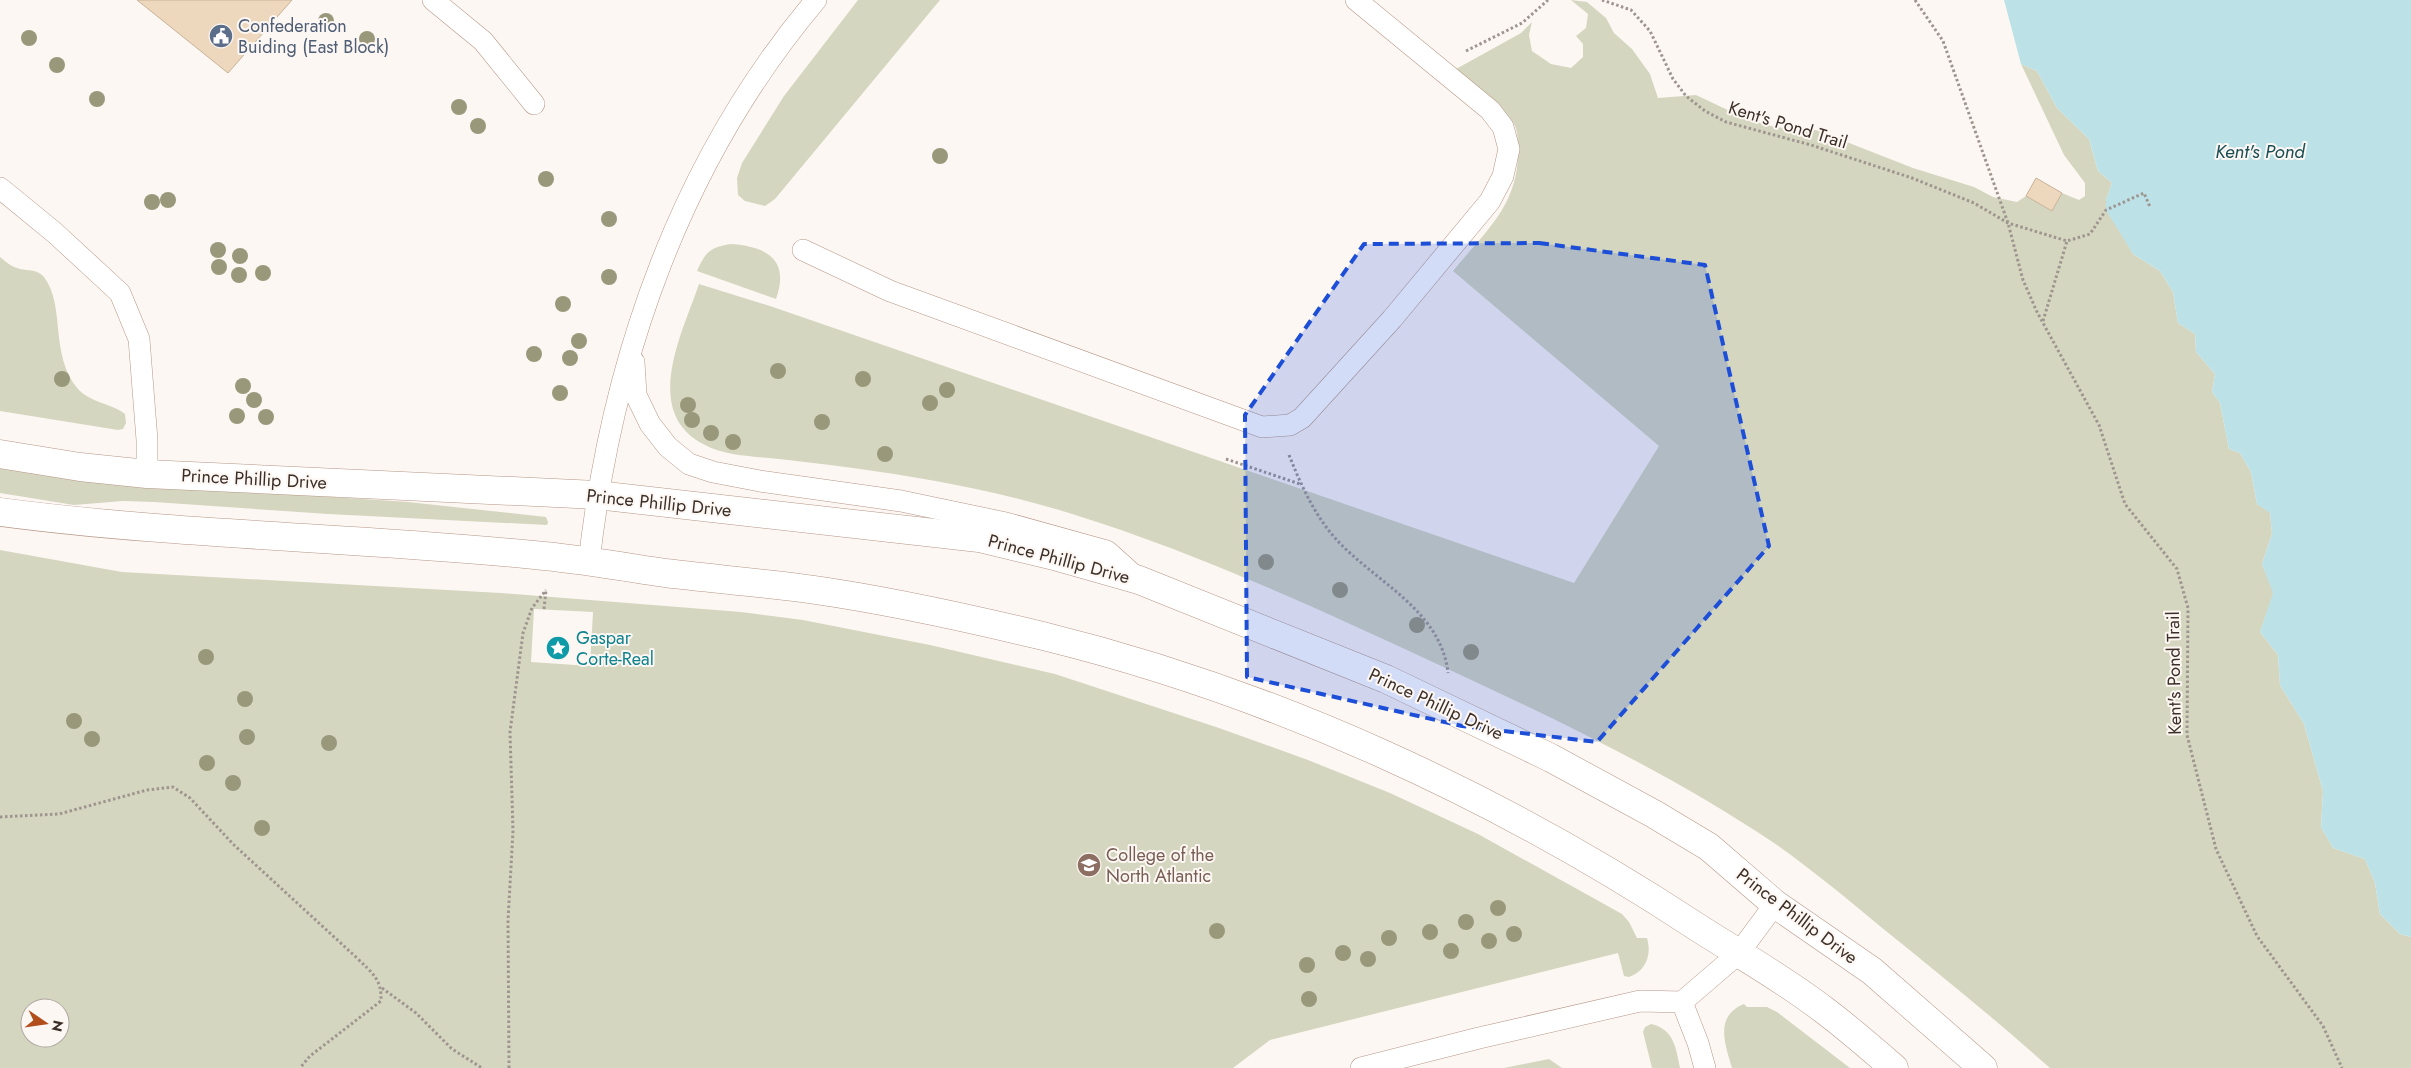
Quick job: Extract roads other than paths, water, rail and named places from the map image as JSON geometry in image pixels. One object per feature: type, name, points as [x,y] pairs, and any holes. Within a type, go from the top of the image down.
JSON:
[{"type":"main road","name":"Prince Phillip Drive","points":[[0,454],[80,467],[147,474],[597,496],[979,538],[1058,557],[1139,580],[1386,679],[1551,758],[1654,814],[1709,848],[1775,904],[1872,971],[1983,1068]]},
{"type":"main road","points":[[0,512],[163,530],[503,552],[590,562],[818,590],[963,618],[1047,637],[1217,688],[1407,766],[1488,805],[1552,838],[1633,885],[1820,1007],[1894,1068]]},
{"type":"lane","points":[[434,0],[483,41],[534,104]]},
{"type":"lane","points":[[590,562],[597,496],[609,434],[633,344],[654,281],[683,211],[722,133],[775,53],[816,0]]},
{"type":"lane","points":[[803,250],[890,291],[1262,427],[1290,425],[1302,418],[1386,326],[1490,201],[1503,176],[1509,148],[1503,127],[1490,110],[1356,0]]},
{"type":"lane","points":[[0,188],[55,233],[120,293],[139,339],[147,440],[147,474]]},
{"type":"lane","points":[[633,344],[636,395],[650,424],[668,447],[689,464],[713,472],[901,501],[1006,523],[1106,551],[1139,580]]},
{"type":"lane","points":[[1361,1068],[1479,1038],[1640,1001],[1682,1002],[1738,954],[1775,904]]},
{"type":"lane","points":[[1682,1002],[1698,1043],[1705,1068]]},
{"type":"water","name":"Kent's Pond","points":[[2004,0],[2411,0],[2411,937],[2400,934],[2380,914],[2375,883],[2365,859],[2333,848],[2321,827],[2323,791],[2304,724],[2280,685],[2278,655],[2260,632],[2273,593],[2262,564],[2272,534],[2270,513],[2257,504],[2251,472],[2240,453],[2229,449],[2220,403],[2212,392],[2215,374],[2196,352],[2195,334],[2178,323],[2173,292],[2160,271],[2133,254],[2106,210],[2106,200],[2112,183],[2098,171],[2089,139],[2057,108],[2037,71],[2021,64]]},
{"type":"place","name":"Confederation Buiding (East Block)","points":[[221,36]]},
{"type":"place","name":"Gaspar Corte-Real","points":[[558,648]]},
{"type":"place","name":"College of the North Atlantic","points":[[1089,865]]}]
